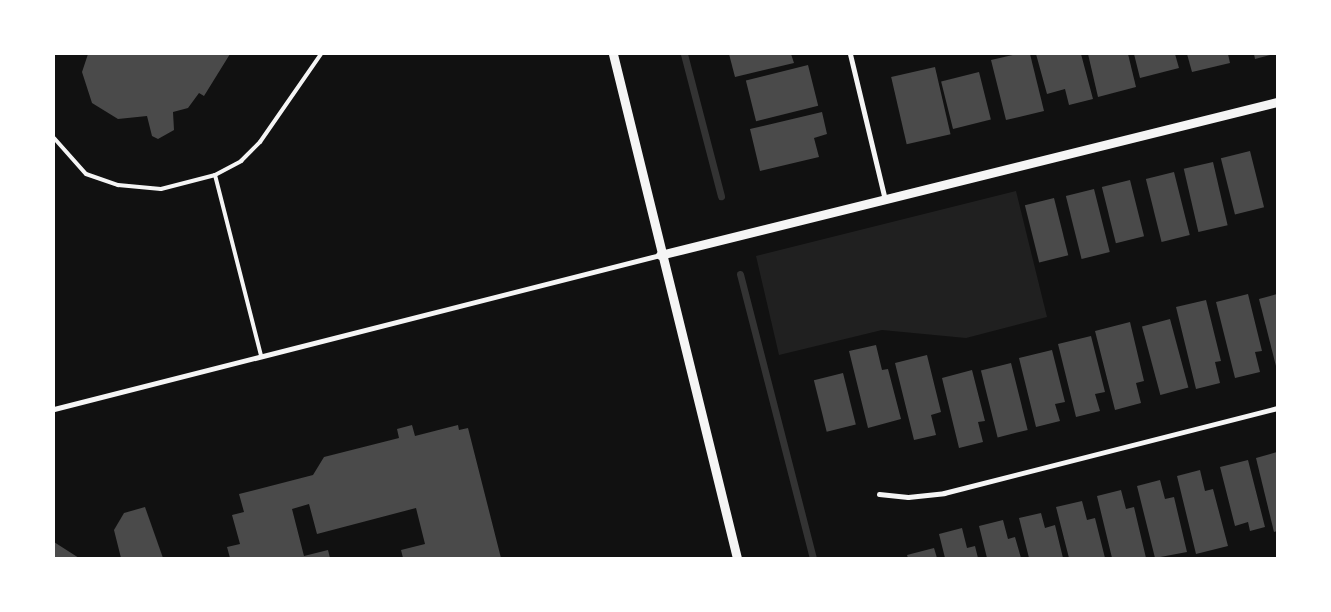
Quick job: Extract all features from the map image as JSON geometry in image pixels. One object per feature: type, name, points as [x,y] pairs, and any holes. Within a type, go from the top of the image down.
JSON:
[{"type":"street","points":[[613,54],[660,255],[737,558]]},
{"type":"street","points":[[850,54],[886,200]]},
{"type":"street","points":[[54,409],[660,255],[1277,104]]},
{"type":"street","points":[[879,494],[908,498],[944,493],[1277,408]]},
{"type":"lane","points":[[54,138],[86,174],[118,185],[161,189],[215,175],[241,161],[260,142],[321,54]]},
{"type":"lane","points":[[215,175],[261,355]]},
{"type":"shaded area","points":[[1016,191],[1047,317],[966,338],[882,330],[779,355],[756,256]]},
{"type":"building","points":[[88,54],[230,54],[204,96],[199,93],[188,108],[173,112],[174,130],[158,139],[152,136],[147,116],[118,119],[92,103],[82,72]]},
{"type":"building","points":[[729,54],[791,54],[794,63],[735,77]]},
{"type":"building","points":[[1017,54],[1030,54],[1044,111],[1006,120],[991,60]]},
{"type":"building","points":[[1036,54],[1081,54],[1093,99],[1069,105],[1065,89],[1047,94]]},
{"type":"building","points":[[1088,54],[1128,54],[1136,87],[1098,97]]},
{"type":"building","points":[[1134,54],[1175,54],[1179,68],[1140,78]]},
{"type":"building","points":[[1187,54],[1228,54],[1230,63],[1192,72]]},
{"type":"building","points":[[1254,54],[1274,54],[1255,59]]},
{"type":"building","points":[[808,65],[818,106],[756,121],[746,80]]},
{"type":"building","points":[[935,67],[951,134],[907,144],[891,77]]},
{"type":"building","points":[[979,72],[991,120],[953,129],[941,81]]},
{"type":"building","points":[[822,112],[827,134],[814,138],[819,157],[760,171],[750,129]]},
{"type":"building","points":[[1250,151],[1264,207],[1235,215],[1221,158]]},
{"type":"building","points":[[1213,162],[1228,225],[1198,232],[1184,169]]},
{"type":"building","points":[[1174,172],[1190,235],[1162,242],[1146,179]]},
{"type":"building","points":[[1130,180],[1144,236],[1116,243],[1102,187]]},
{"type":"building","points":[[1094,189],[1110,252],[1082,259],[1066,196]]},
{"type":"building","points":[[1054,198],[1068,255],[1039,263],[1025,205]]},
{"type":"building","points":[[1248,294],[1262,351],[1255,352],[1260,372],[1235,378],[1216,302]]},
{"type":"building","points":[[1277,294],[1277,370],[1259,299]]},
{"type":"building","points":[[1206,300],[1221,361],[1215,362],[1220,383],[1196,389],[1176,307]]},
{"type":"building","points":[[1170,319],[1188,388],[1160,395],[1142,327]]},
{"type":"building","points":[[1130,322],[1144,381],[1136,383],[1141,403],[1115,410],[1095,331]]},
{"type":"building","points":[[1091,336],[1105,392],[1095,394],[1100,411],[1076,417],[1058,344]]},
{"type":"building","points":[[876,345],[882,370],[888,369],[901,419],[868,428],[849,351]]},
{"type":"building","points":[[1052,350],[1065,402],[1055,404],[1060,421],[1036,427],[1019,358]]},
{"type":"building","points":[[927,355],[941,412],[931,415],[936,435],[914,440],[895,363]]},
{"type":"building","points":[[1011,363],[1028,430],[998,437],[981,370]]},
{"type":"building","points":[[972,370],[985,421],[978,422],[983,442],[959,448],[942,378]]},
{"type":"building","points":[[843,373],[856,424],[827,432],[814,380]]},
{"type":"building","points":[[412,425],[415,436],[458,425],[459,430],[468,428],[501,558],[403,558],[401,550],[425,544],[416,508],[317,534],[309,504],[292,509],[304,556],[328,550],[330,558],[230,558],[227,547],[240,544],[232,515],[244,512],[239,494],[313,475],[324,457],[399,438],[397,429]]},
{"type":"building","points":[[1277,452],[1277,531],[1274,532],[1256,458]]},
{"type":"building","points":[[1248,460],[1265,527],[1250,531],[1248,522],[1235,526],[1220,467]]},
{"type":"building","points":[[1200,470],[1205,491],[1213,489],[1228,546],[1196,554],[1177,476]]},
{"type":"building","points":[[1160,480],[1165,499],[1174,497],[1187,552],[1155,558],[1137,486]]},
{"type":"building","points":[[1121,490],[1126,509],[1134,507],[1146,558],[1112,558],[1097,496]]},
{"type":"building","points":[[1082,501],[1087,520],[1095,518],[1105,558],[1069,558],[1056,507]]},
{"type":"building","points":[[145,507],[163,558],[121,558],[114,530],[124,513]]},
{"type":"building","points":[[1041,513],[1045,528],[1055,525],[1063,558],[1029,558],[1019,518]]},
{"type":"building","points":[[1003,520],[1008,539],[1015,537],[1021,558],[987,558],[979,526]]},
{"type":"building","points":[[962,528],[967,548],[975,546],[978,558],[945,558],[939,534]]},
{"type":"building","points":[[54,542],[79,558],[54,558]]},
{"type":"building","points":[[934,548],[937,558],[908,558],[907,555]]},
{"type":"waterway","points":[[684,54],[721,196]]},
{"type":"waterway","points":[[740,274],[813,558]]}]
